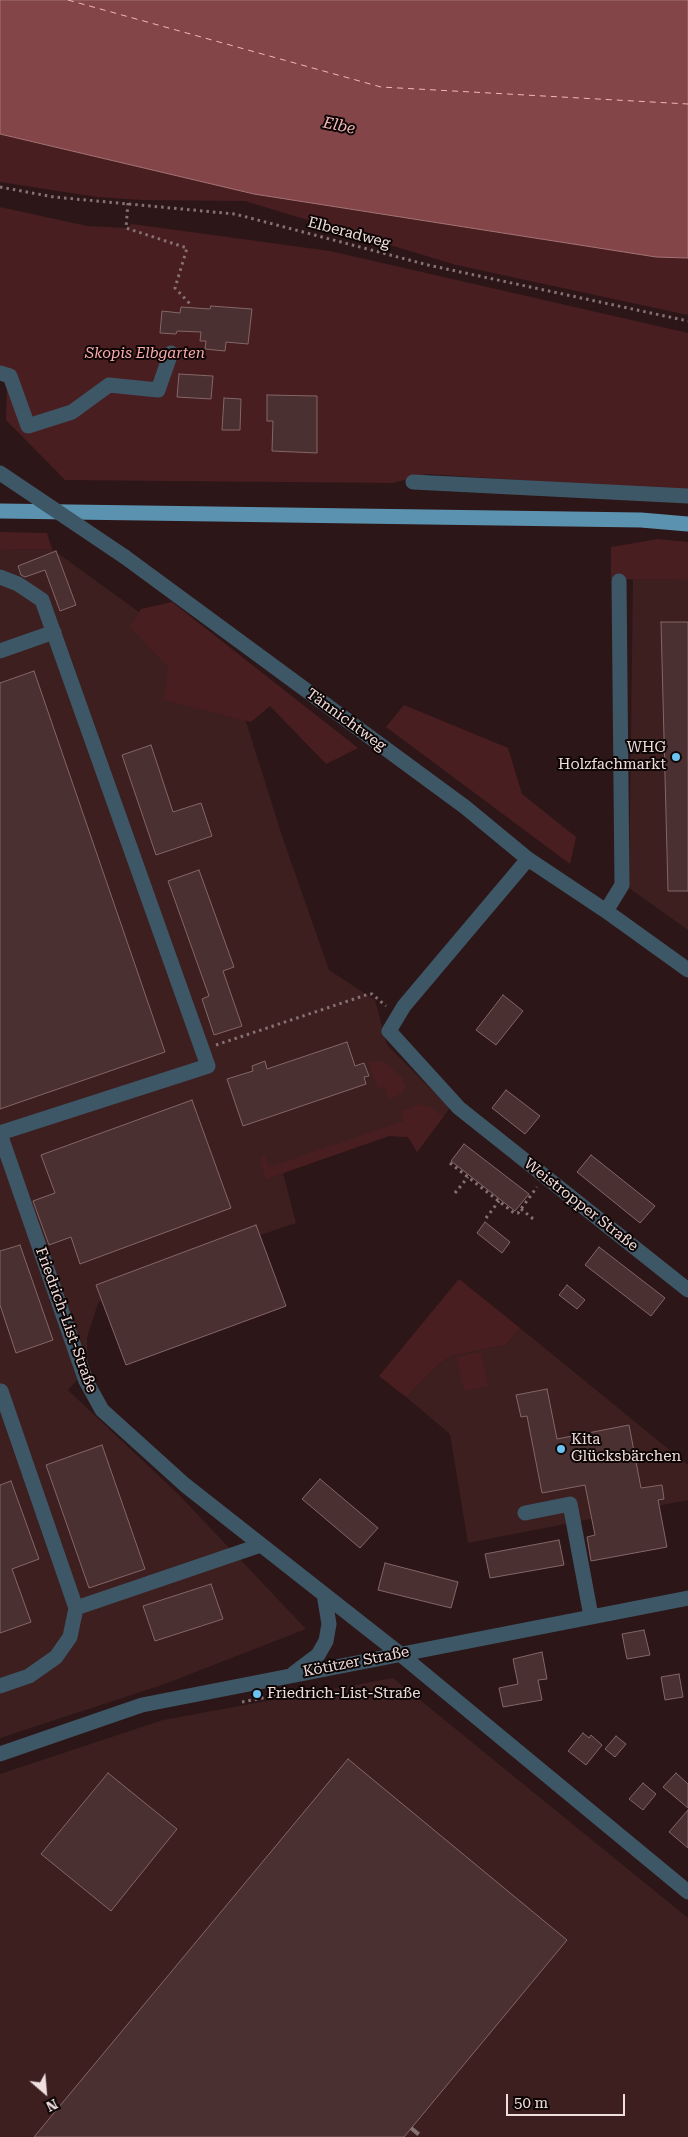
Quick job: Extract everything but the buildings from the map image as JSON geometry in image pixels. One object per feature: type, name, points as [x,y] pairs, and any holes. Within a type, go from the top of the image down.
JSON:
[{"type":"main road","points":[[0,511],[621,520],[688,524]]},
{"type":"street","points":[[0,373],[10,376],[28,426],[72,412],[109,385],[158,390],[171,353]]},
{"type":"street","name":"Tännichtweg","points":[[0,473],[124,557],[465,807],[528,859],[606,911],[688,970]]},
{"type":"street","points":[[413,482],[688,496]]},
{"type":"street","points":[[0,577],[18,584],[42,600],[208,1066],[0,1133]]},
{"type":"street","points":[[606,911],[622,885],[619,581]]},
{"type":"street","points":[[0,651],[54,632]]},
{"type":"street","points":[[398,1016],[404,1006],[528,859]]},
{"type":"street","name":"Weistropper Straße","points":[[398,1016],[389,1031],[459,1108],[688,1290]]},
{"type":"street","name":"Friedrich-List-Straße","points":[[0,1133],[86,1381],[102,1410],[185,1485],[400,1654],[688,1892]]},
{"type":"street","points":[[0,1390],[76,1608],[70,1637],[56,1657],[29,1676],[0,1686]]},
{"type":"street","points":[[525,1513],[570,1504],[591,1616]]},
{"type":"street","points":[[76,1608],[261,1545]]},
{"type":"street","points":[[291,1675],[318,1655],[326,1641],[329,1624],[324,1594]]},
{"type":"street","name":"Kötitzer Straße","points":[[0,1754],[142,1705],[688,1598]]},
{"type":"path","name":"Elberadweg","points":[[0,187],[54,197],[235,214],[428,266],[688,321]]},
{"type":"path","points":[[128,204],[126,228],[188,248],[175,288],[192,306]]},
{"type":"path","points":[[202,1049],[372,994],[398,1016]]},
{"type":"path","points":[[450,1163],[514,1213],[521,1209],[545,1176]]},
{"type":"path","points":[[455,1193],[468,1177]]},
{"type":"path","points":[[486,1218],[499,1201]]},
{"type":"path","points":[[521,1209],[532,1218],[537,1219]]},
{"type":"shaded area","points":[[52,549],[233,680],[282,836],[329,970],[375,1000],[387,1045],[450,1108],[417,1152],[408,1137],[389,1136],[283,1173],[296,1223],[132,1278],[98,1303],[87,1338],[88,1368],[68,1390],[180,1496],[306,1629],[162,1685],[0,1738],[0,550]]},
{"type":"shaded area","points":[[633,579],[688,580],[688,930],[629,888]]},
{"type":"shaded area","name":"Kita Glücksbärchen","points":[[520,1328],[688,1465],[688,1500],[468,1543],[450,1434],[406,1397],[439,1364],[451,1356],[506,1345]]},
{"type":"shaded area","points":[[393,1678],[688,1918],[688,2137],[0,2137],[0,1774],[163,1720]]},
{"type":"green space","points":[[0,134],[254,194],[656,257],[688,258],[688,315],[456,265],[245,201],[141,200],[97,197],[0,182]]},
{"type":"green space","name":"Skopis Elbgarten","points":[[0,207],[87,226],[126,228],[132,224],[330,251],[688,333],[688,491],[427,474],[393,483],[65,480],[6,420],[7,381],[0,379]]},
{"type":"green space","points":[[0,532],[47,533],[52,549],[0,550]]},
{"type":"green space","points":[[658,539],[688,542],[688,580],[611,579],[611,547]]},
{"type":"green space","points":[[172,602],[358,748],[326,764],[270,706],[251,722],[164,700],[168,667],[130,627],[141,609]]},
{"type":"green space","points":[[404,705],[508,748],[522,794],[576,837],[570,864],[386,727]]},
{"type":"green space","points":[[382,1061],[387,1064],[402,1078],[406,1087],[401,1094],[389,1099],[385,1087],[378,1089],[368,1063]]},
{"type":"green space","points":[[421,1104],[431,1107],[443,1117],[417,1152],[408,1137],[389,1136],[266,1179],[261,1165],[262,1157],[265,1156],[269,1167],[404,1121],[401,1111]]},
{"type":"green space","points":[[459,1279],[520,1328],[506,1345],[451,1356],[439,1364],[406,1397],[379,1376]]},
{"type":"green space","points":[[481,1352],[488,1386],[464,1391],[457,1357]]},
{"type":"water","name":"Elbe","points":[[0,0],[688,0],[688,258],[656,257],[254,194],[0,134]]},
{"type":"ferry route","points":[[68,0],[381,87],[688,104]]},
{"type":"railway","points":[[411,2128],[422,2137]]},
{"type":"place","name":"WHG Holzfachmarkt","points":[[676,757]]},
{"type":"place","name":"Kita Glücksbärchen","points":[[561,1449]]},
{"type":"place","name":"Friedrich-List-Straße","points":[[257,1694]]}]
